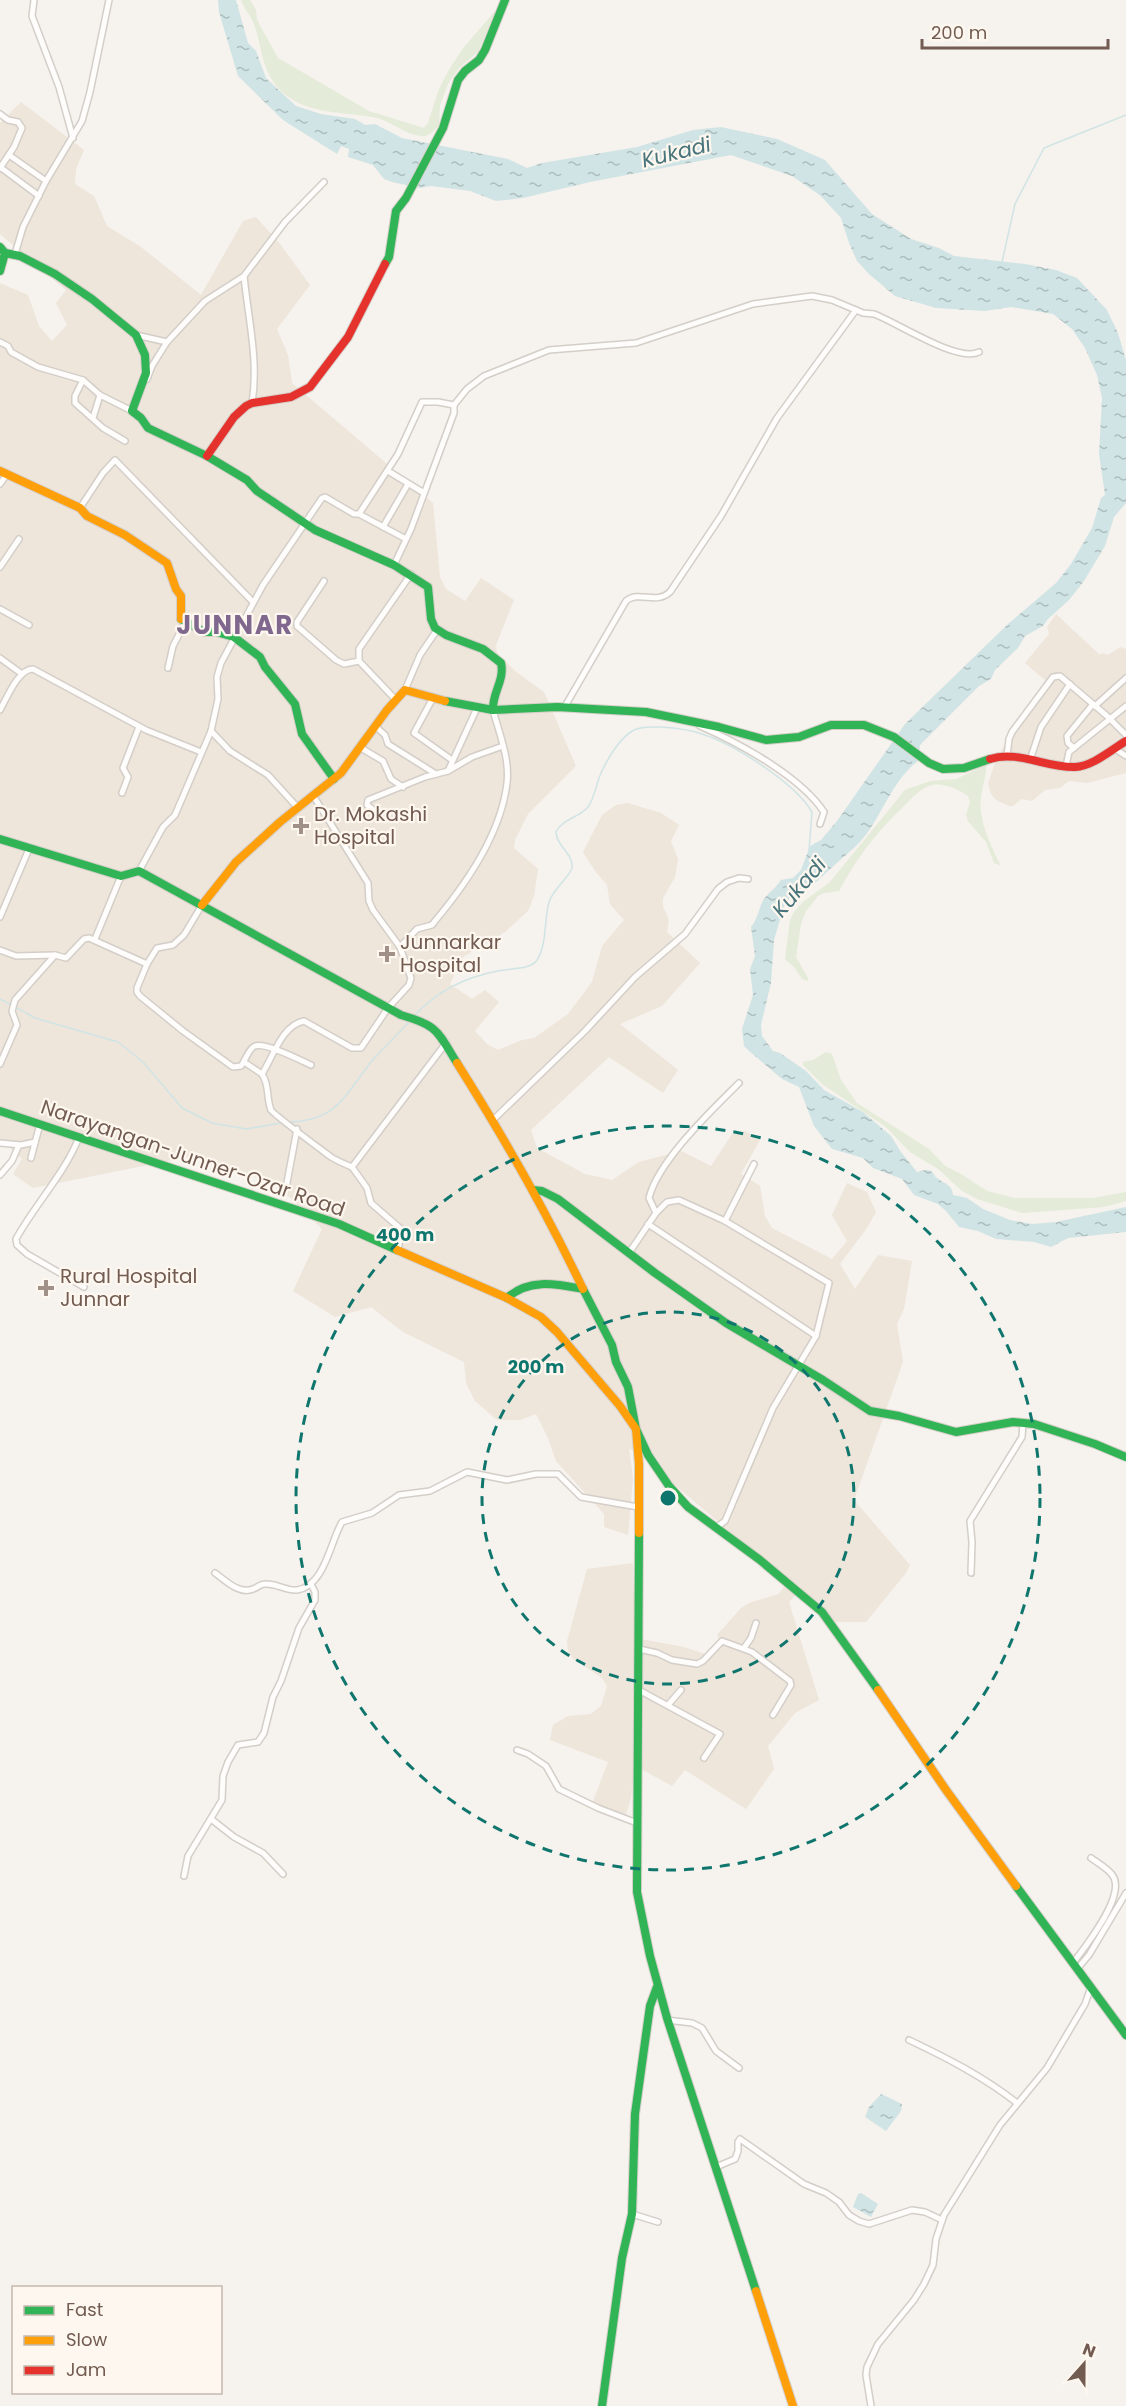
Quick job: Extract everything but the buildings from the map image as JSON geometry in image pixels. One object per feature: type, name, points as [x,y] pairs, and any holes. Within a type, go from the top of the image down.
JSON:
[{"type":"street","points":[[34,0],[32,16],[59,87],[73,138]]},
{"type":"street","points":[[15,254],[23,227],[46,181],[82,121],[109,0]]},
{"type":"street","points":[[207,456],[234,417],[252,403],[278,400],[302,393],[310,387],[344,343],[388,257],[393,221],[399,205],[406,198],[443,128],[458,80],[479,60],[493,34],[505,0]]},
{"type":"street","points":[[0,114],[8,120],[21,124],[22,128],[9,155],[1,165],[39,196]]},
{"type":"street","points":[[9,155],[46,181]]},
{"type":"street","points":[[132,411],[152,366],[167,342],[205,302],[244,276],[285,222],[324,182]]},
{"type":"street","points":[[0,271],[3,250],[15,254],[60,277],[136,335],[143,348],[146,364],[145,383]]},
{"type":"street","points":[[244,276],[254,362],[255,385],[252,403]]},
{"type":"street","points":[[394,565],[454,413],[454,405],[467,389],[484,376],[549,350],[636,343],[753,304],[796,297],[822,297],[888,320],[956,353],[972,355],[979,352]]},
{"type":"street","points":[[564,708],[626,601],[632,596],[660,598],[670,592],[721,516],[777,418],[856,310]]},
{"type":"street","points":[[136,335],[167,342]]},
{"type":"street","points":[[0,342],[8,346],[11,352],[38,367],[83,380],[100,395],[132,411],[148,428],[207,456],[247,480],[257,491],[305,524],[411,574],[428,586],[431,623],[437,630],[483,648],[501,663],[502,674],[493,698],[493,710],[503,746],[507,783],[489,839],[458,894],[432,925],[417,929],[399,947]]},
{"type":"street","points":[[83,380],[74,400],[103,428],[125,441]]},
{"type":"street","points":[[93,418],[100,395]]},
{"type":"street","points":[[359,514],[398,454],[422,402],[454,405]]},
{"type":"street","points":[[80,508],[103,473],[115,460],[254,602]]},
{"type":"street","points":[[388,471],[424,493]]},
{"type":"street","points":[[0,484],[3,472],[80,508],[87,516],[125,535],[167,563],[176,589],[181,596],[180,615],[204,632],[216,632],[234,637],[260,657],[265,667],[295,704],[302,734],[334,779]]},
{"type":"street","points":[[382,527],[408,484]]},
{"type":"street","points":[[139,871],[163,827],[175,816],[211,731],[219,699],[217,678],[234,637],[254,602],[322,498],[326,497],[354,514],[359,514],[406,539]]},
{"type":"street","points":[[0,567],[19,539]]},
{"type":"street","points":[[395,699],[359,661],[359,649],[411,574]]},
{"type":"street","points":[[324,581],[297,622],[297,626],[336,660],[345,664],[359,661]]},
{"type":"street","points":[[0,609],[29,626]]},
{"type":"street","points":[[168,668],[173,646],[186,621]]},
{"type":"street","points":[[311,1065],[276,1050],[255,1046],[241,1066],[233,1067],[140,996],[137,988],[157,948],[173,945],[184,935],[202,905],[236,862],[341,773],[395,699],[405,690],[420,655],[437,630]]},
{"type":"street","points":[[0,658],[22,674]]},
{"type":"street","points":[[0,710],[22,674],[27,669],[33,669],[139,726],[201,752]]},
{"type":"street","points":[[1007,756],[1012,732],[1053,677],[1060,676],[1111,719],[1126,735]]},
{"type":"street","points":[[1074,748],[1068,743],[1067,736],[1094,705],[1126,678]]},
{"type":"street","points":[[1030,760],[1041,727],[1070,684]]},
{"type":"street","points":[[405,690],[433,699],[493,710],[564,708],[646,712],[719,727],[766,740],[799,737],[839,724],[864,725],[894,736],[929,763],[939,768],[954,770],[999,756],[1080,766],[1126,741]]},
{"type":"street","points":[[433,699],[414,733],[452,760]]},
{"type":"street","points":[[1066,766],[1066,757],[1074,748],[1126,706]]},
{"type":"street","points":[[448,771],[477,708]]},
{"type":"street","points":[[693,723],[724,737],[800,786],[824,812],[820,824]]},
{"type":"street","points":[[122,794],[128,777],[123,768],[139,726]]},
{"type":"street","points":[[375,726],[385,735],[388,744],[436,774]]},
{"type":"street","points":[[211,731],[230,751],[268,775],[298,808]]},
{"type":"street","points":[[381,816],[367,805],[367,802],[448,771],[472,757],[503,746]]},
{"type":"street","points":[[361,748],[383,761],[391,779],[403,787]]},
{"type":"street","points":[[1115,749],[1126,756]]},
{"type":"street","points":[[262,1074],[290,1028],[298,1022],[304,1021],[351,1048],[361,1048],[388,1008],[409,985],[411,978],[399,947],[373,910],[369,901],[368,883],[314,797]]},
{"type":"street","points":[[0,839],[121,876],[139,871],[403,1016],[422,1021],[435,1028],[493,1120],[567,1252],[612,1345],[616,1362],[628,1388],[636,1429],[639,1464],[637,1892],[642,1924],[667,2020],[793,2406]]},
{"type":"street","points":[[0,917],[29,849]]},
{"type":"street","points":[[94,939],[121,876]]},
{"type":"street","points":[[493,1120],[585,1031],[635,977],[685,934],[718,890],[727,882],[739,878],[748,879]]},
{"type":"street","points":[[0,950],[15,956],[55,955],[66,958],[84,939],[94,939],[147,964]]},
{"type":"street","points":[[0,1064],[17,1025],[12,1009],[15,1000],[55,955]]},
{"type":"street","points":[[352,1167],[446,1043]]},
{"type":"street","points":[[244,1062],[262,1074],[268,1083],[271,1110],[279,1119],[297,1130],[332,1158],[352,1167],[367,1188],[371,1203],[402,1230],[398,1249]]},
{"type":"street","points":[[656,1213],[648,1198],[653,1183],[705,1115],[739,1083]]},
{"type":"street","name":"Narayangan-Junner-Ozar Road","points":[[0,1111],[339,1224],[507,1298],[541,1317],[556,1332],[636,1429]]},
{"type":"street","points":[[31,1158],[40,1124]]},
{"type":"street","points":[[286,1188],[297,1130]]},
{"type":"street","points":[[79,1137],[73,1151],[16,1239],[17,1245],[27,1254],[84,1287]]},
{"type":"street","points":[[0,1143],[19,1145],[35,1142]]},
{"type":"street","points":[[0,1175],[12,1161],[19,1145]]},
{"type":"street","points":[[725,1221],[754,1164]]},
{"type":"street","points":[[533,1190],[542,1191],[558,1199],[726,1323],[870,1411],[899,1416],[956,1432],[1013,1422],[1023,1423],[1057,1431],[1126,1457]]},
{"type":"street","points":[[629,1253],[656,1213],[667,1202],[680,1200],[725,1221],[829,1283],[816,1336],[773,1408],[725,1521],[717,1527]]},
{"type":"street","points":[[648,1224],[816,1336]]},
{"type":"street","points":[[507,1298],[513,1290],[535,1284],[583,1289]]},
{"type":"street","points":[[971,1573],[970,1521],[1022,1437],[1023,1423]]},
{"type":"street","points":[[636,1429],[648,1455],[669,1486],[688,1507],[717,1527],[822,1612],[973,1827],[1126,2036]]},
{"type":"street","points":[[215,1573],[238,1589],[247,1591],[266,1584],[296,1590],[307,1587],[325,1562],[342,1522],[372,1513],[399,1495],[430,1491],[467,1472],[507,1480],[536,1474],[558,1474],[581,1497],[638,1507]]},
{"type":"street","points":[[184,1876],[188,1856],[222,1800],[223,1776],[235,1749],[241,1744],[258,1742],[264,1733],[273,1697],[282,1681],[299,1628],[315,1600],[315,1592],[311,1584]]},
{"type":"street","points":[[744,1648],[751,1638],[756,1623]]},
{"type":"street","points":[[639,1649],[663,1654],[672,1660],[697,1664],[703,1661],[722,1641],[744,1648],[769,1663],[790,1681],[791,1685],[773,1715]]},
{"type":"street","points":[[638,1689],[720,1734],[704,1758]]},
{"type":"street","points":[[668,1705],[681,1690]]},
{"type":"street","points":[[517,1750],[528,1754],[546,1766],[559,1789],[598,1808],[637,1823]]},
{"type":"street","points":[[211,1819],[234,1837],[263,1853],[283,1874]]},
{"type":"street","points":[[1075,1966],[1108,1911],[1116,1886],[1113,1875],[1091,1858]]},
{"type":"street","points":[[1075,1966],[1089,1955],[1126,1893]]},
{"type":"street","points":[[602,2406],[622,2258],[632,2214],[635,2114],[651,2006],[657,1987]]},
{"type":"street","points":[[871,2406],[866,2375],[867,2367],[878,2344],[924,2284],[933,2265],[936,2238],[942,2220],[980,2156],[1017,2103],[1047,2068],[1085,2004],[1091,1987]]},
{"type":"street","points":[[667,2020],[692,2023],[702,2028],[716,2051],[739,2068]]},
{"type":"street","points":[[909,2040],[969,2070],[1017,2103]]},
{"type":"street","points":[[716,2167],[735,2159],[740,2139],[804,2184],[826,2193],[849,2215],[859,2221],[869,2224],[912,2210],[925,2212],[942,2220]]},
{"type":"street","points":[[632,2214],[658,2222]]},
{"type":"shaded area","points":[[21,102],[84,150],[76,169],[75,184],[94,196],[107,226],[141,247],[201,295],[243,221],[256,217],[280,244],[310,285],[277,329],[288,355],[292,383],[433,503],[440,577],[446,589],[465,601],[481,578],[514,600],[496,645],[497,653],[515,671],[544,692],[576,766],[528,814],[515,840],[514,848],[538,869],[534,896],[528,911],[505,932],[463,957],[450,984],[472,999],[485,990],[499,1002],[475,1031],[487,1044],[498,1050],[522,1040],[534,1038],[568,1014],[592,982],[602,946],[624,920],[610,904],[607,885],[583,852],[602,815],[616,805],[628,803],[661,813],[679,825],[671,841],[678,859],[675,877],[663,898],[663,906],[669,920],[667,932],[700,963],[662,1006],[620,1024],[678,1070],[663,1093],[609,1057],[531,1130],[537,1148],[585,1174],[612,1180],[639,1162],[681,1151],[711,1166],[732,1134],[745,1131],[760,1140],[741,1174],[760,1186],[765,1216],[772,1228],[832,1259],[847,1241],[832,1215],[847,1183],[867,1192],[876,1212],[840,1264],[855,1289],[878,1255],[912,1261],[904,1309],[897,1324],[903,1362],[854,1500],[910,1565],[866,1622],[835,1622],[801,1590],[789,1602],[819,1700],[795,1713],[768,1746],[774,1769],[746,1809],[685,1770],[672,1786],[643,1770],[634,1770],[631,1798],[625,1818],[592,1804],[608,1762],[550,1740],[553,1725],[568,1716],[591,1714],[601,1706],[607,1686],[602,1678],[573,1659],[568,1651],[567,1641],[587,1569],[633,1563],[635,1638],[684,1647],[711,1656],[723,1643],[717,1635],[741,1608],[749,1603],[779,1594],[788,1581],[669,1480],[656,1457],[629,1449],[633,1478],[628,1535],[604,1527],[604,1514],[556,1461],[536,1414],[520,1420],[497,1420],[475,1401],[466,1383],[464,1362],[403,1332],[371,1307],[335,1317],[293,1291],[322,1229],[277,1185],[198,1155],[33,1188],[13,1174],[22,1159],[9,1147],[0,1145],[0,283],[28,295],[39,326],[52,341],[67,325],[56,303],[66,290],[0,234],[0,123]]},
{"type":"shaded area","points":[[1056,614],[1100,655],[1102,653],[1108,655],[1120,647],[1126,649],[1126,773],[1087,783],[1069,781],[1060,788],[1045,790],[1032,801],[1021,799],[1013,806],[1009,806],[996,800],[988,784],[995,762],[1022,714],[1046,681],[1025,663],[1049,634],[1047,627]]},
{"type":"green space","points":[[241,0],[250,0],[256,10],[257,20],[278,58],[369,111],[424,128],[450,68],[464,47],[496,10],[478,52],[459,68],[448,84],[440,105],[439,125],[426,136],[420,136],[377,118],[315,109],[303,105],[281,91],[266,68],[254,24]]},
{"type":"green space","points":[[986,765],[981,815],[986,833],[1001,866],[994,863],[986,842],[968,821],[966,815],[970,802],[968,796],[955,788],[944,785],[925,788],[917,793],[874,838],[852,868],[839,891],[818,896],[806,911],[801,924],[796,957],[808,981],[802,979],[785,959],[790,920],[794,912],[803,902],[830,882],[905,790],[930,781],[956,779]]},
{"type":"green space","points":[[826,1052],[832,1054],[841,1080],[857,1103],[929,1149],[945,1166],[987,1191],[1015,1198],[1093,1198],[1126,1192],[1126,1201],[1104,1207],[1022,1213],[977,1199],[962,1191],[938,1169],[910,1152],[886,1127],[822,1084],[803,1065],[803,1062],[813,1060]]},
{"type":"water","name":"Kukadi","points":[[218,0],[236,0],[248,43],[256,51],[266,78],[296,106],[321,114],[355,119],[365,125],[375,124],[402,138],[508,159],[527,168],[542,163],[637,147],[693,130],[721,127],[777,139],[825,160],[872,214],[911,239],[939,248],[954,256],[1056,270],[1077,278],[1107,310],[1118,333],[1126,360],[1126,503],[1114,517],[1105,546],[1084,581],[1069,600],[1043,626],[1025,636],[1018,648],[995,670],[991,679],[979,686],[920,745],[918,761],[896,785],[861,841],[810,888],[799,895],[793,894],[784,906],[774,940],[771,983],[761,1025],[762,1036],[773,1051],[780,1053],[806,1071],[824,1090],[863,1112],[891,1136],[917,1172],[930,1170],[949,1186],[953,1195],[967,1198],[983,1209],[1010,1220],[1032,1224],[1056,1222],[1126,1207],[1126,1232],[1068,1238],[1051,1247],[1034,1242],[996,1239],[978,1231],[959,1227],[938,1204],[914,1195],[902,1179],[873,1168],[863,1158],[832,1149],[814,1126],[799,1087],[782,1079],[744,1046],[742,1029],[753,995],[750,969],[755,956],[751,927],[764,899],[781,880],[793,878],[801,870],[810,846],[821,840],[837,821],[905,724],[1008,624],[1056,583],[1071,564],[1092,528],[1101,498],[1105,495],[1099,454],[1102,398],[1097,375],[1085,348],[1072,329],[1053,314],[1011,307],[985,311],[936,308],[895,296],[857,261],[841,218],[821,196],[792,176],[731,155],[590,182],[523,198],[496,201],[470,191],[431,186],[420,188],[384,179],[373,165],[348,157],[349,149],[341,146],[337,154],[283,120],[238,76],[219,12]]},
{"type":"water","points":[[881,2094],[902,2104],[901,2111],[886,2131],[865,2117],[869,2107]]},
{"type":"water","points":[[861,2193],[878,2204],[871,2217],[853,2207],[858,2194]]},
{"type":"waterway","points":[[1002,262],[1015,204],[1044,148],[1126,115]]},
{"type":"waterway","name":"Kukadi","points":[[414,1016],[432,999],[452,986],[474,977],[530,966],[537,960],[544,940],[549,902],[572,868],[570,858],[559,842],[556,832],[559,827],[588,807],[607,761],[619,743],[634,730],[644,727],[661,727],[697,732],[730,746],[763,766],[792,789],[812,812],[809,850]]},
{"type":"waterway","points":[[0,999],[35,1018],[118,1042],[143,1062],[182,1108],[212,1123],[246,1129],[281,1123]]},
{"type":"waterway","points":[[289,1122],[319,1117],[338,1104],[371,1062],[409,1022]]},
{"type":"traffic: fast","points":[[385,264],[389,257],[396,211],[406,198],[443,128],[458,80],[479,60],[485,50],[505,0]]},
{"type":"traffic: fast","points":[[0,247],[5,253],[0,271]]},
{"type":"traffic: fast","points":[[5,253],[20,256],[55,274],[92,299],[136,335],[145,355],[146,373],[132,411],[148,428],[207,456],[247,480],[257,491],[315,530],[394,565],[428,587],[431,619],[435,628],[446,635],[483,649],[501,663],[501,675],[493,710]]},
{"type":"traffic: fast","points":[[181,619],[204,632],[216,632],[234,637],[260,657],[265,667],[295,704],[302,734],[334,779]]},
{"type":"traffic: fast","points":[[445,701],[493,710],[557,707],[646,712],[719,727],[766,740],[799,737],[831,725],[864,725],[894,737],[929,763],[943,769],[964,768],[990,759]]},
{"type":"traffic: fast","points":[[0,839],[121,876],[139,871],[401,1015],[430,1027],[441,1037],[457,1063]]},
{"type":"traffic: fast","points":[[0,1111],[339,1224],[397,1250]]},
{"type":"traffic: fast","points":[[533,1190],[542,1191],[558,1199],[655,1273],[726,1323],[823,1380],[870,1411],[899,1416],[956,1432],[1013,1422],[1034,1424],[1126,1457]]},
{"type":"traffic: fast","points":[[507,1298],[524,1287],[534,1285],[553,1284],[583,1289],[612,1345],[616,1362],[628,1387],[636,1429],[648,1455],[669,1486],[688,1507],[760,1560],[822,1612],[878,1690]]},
{"type":"traffic: fast","points":[[639,1533],[637,1892],[650,1956],[667,2018],[756,2291]]},
{"type":"traffic: fast","points":[[1016,1886],[1126,2035]]},
{"type":"traffic: fast","points":[[602,2406],[622,2258],[632,2214],[635,2114],[650,2006],[657,1987]]},
{"type":"traffic: slow","points":[[0,471],[80,508],[87,516],[125,535],[167,563],[176,589],[181,596],[181,619]]},
{"type":"traffic: slow","points":[[202,905],[236,862],[280,822],[341,773],[387,710],[405,690],[445,701]]},
{"type":"traffic: slow","points":[[457,1063],[523,1174],[583,1289]]},
{"type":"traffic: slow","points":[[397,1250],[507,1298],[541,1317],[557,1332],[620,1406],[636,1429],[639,1464],[639,1533]]},
{"type":"traffic: slow","points":[[878,1690],[946,1790],[1016,1886]]},
{"type":"traffic: slow","points":[[756,2291],[793,2406]]},
{"type":"traffic: jam","points":[[207,456],[234,417],[246,406],[291,397],[310,387],[348,337],[385,264]]},
{"type":"traffic: jam","points":[[990,759],[1022,758],[1064,767],[1075,767],[1095,761],[1126,741]]},
{"type":"place","name":"Dr. Mokashi Hospital","points":[[301,826]]},
{"type":"place","name":"Junnarkar Hospital","points":[[387,954]]},
{"type":"place","name":"Rural Hospital Junnar","points":[[46,1288]]},
{"type":"district","name":"JUNNAR","points":[[235,625]]}]
